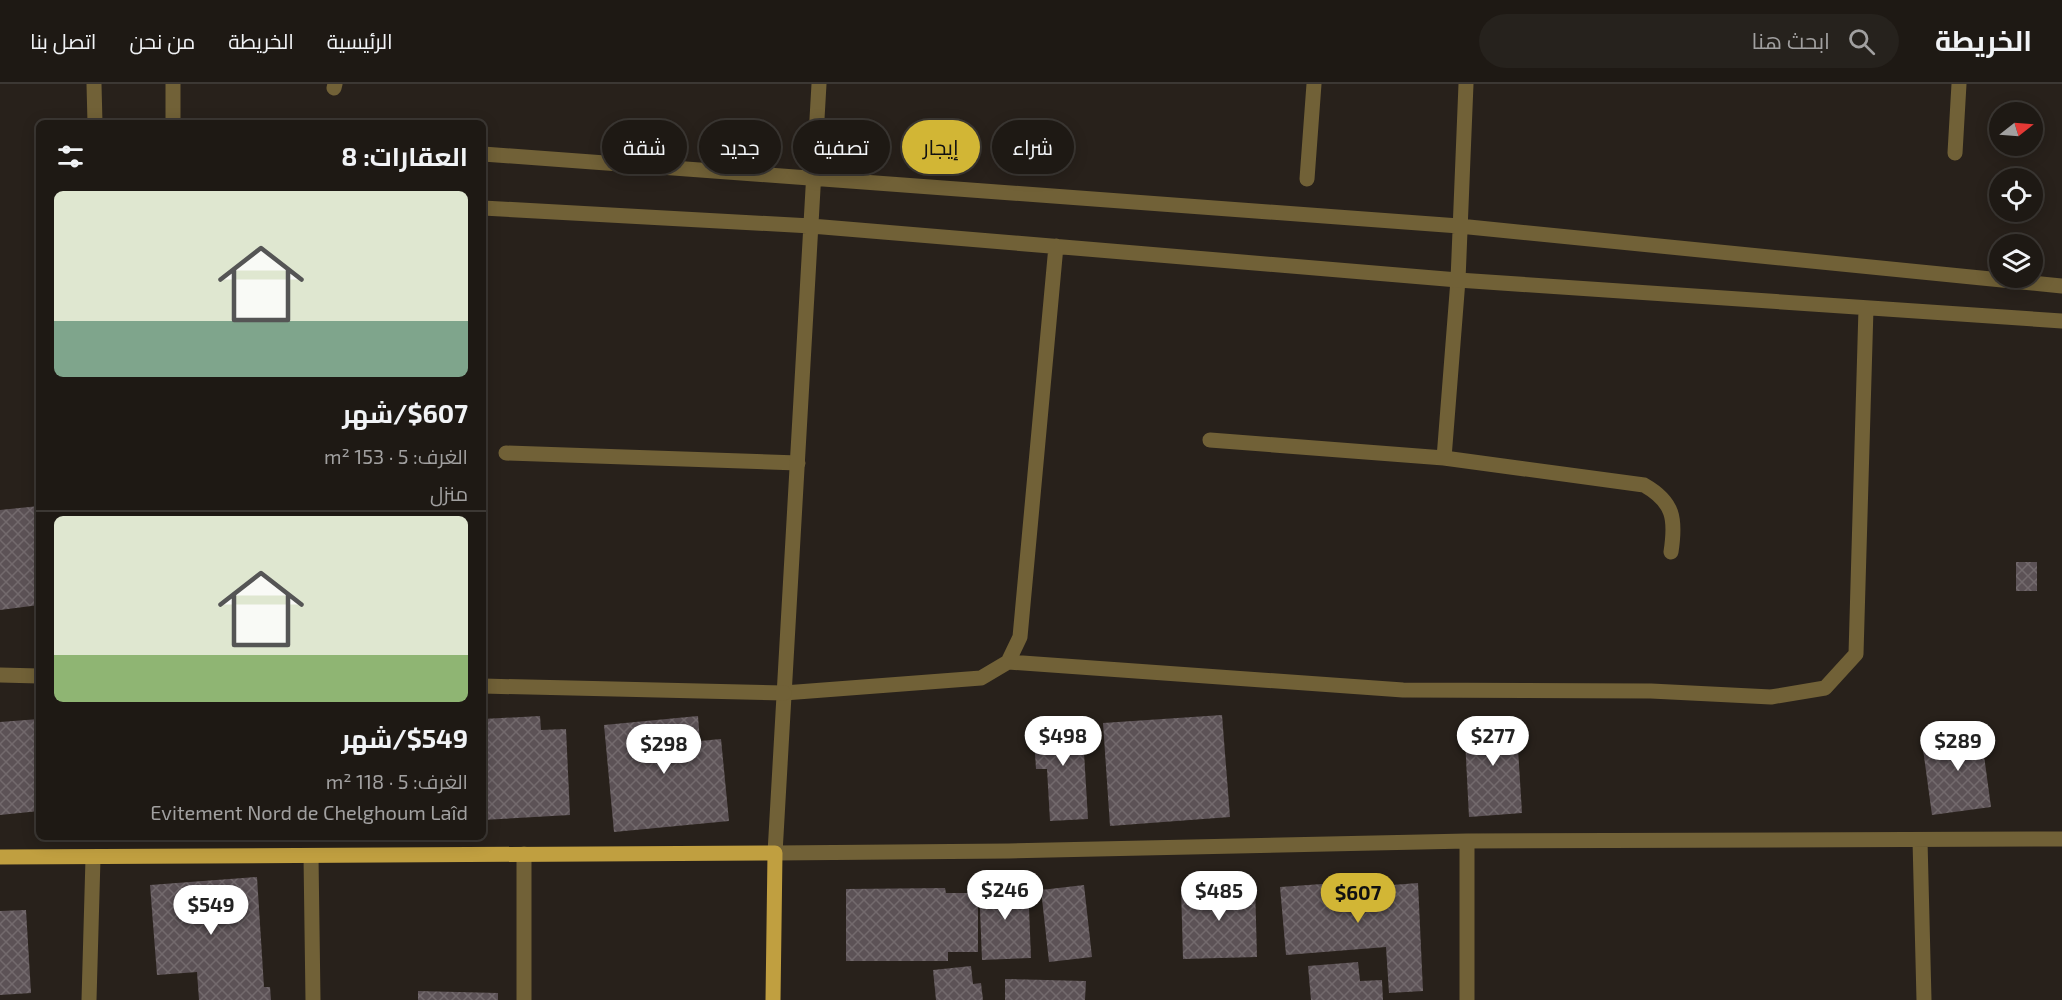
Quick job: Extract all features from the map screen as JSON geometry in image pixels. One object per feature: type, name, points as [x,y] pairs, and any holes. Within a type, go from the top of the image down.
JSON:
[{"type":"main road","points":[[0,857],[775,853],[773,1000]]},
{"type":"street","points":[[94,84],[94,120]]},
{"type":"street","points":[[173,120],[174,84]]},
{"type":"street","points":[[819,84],[775,853],[1009,851],[1467,841],[2062,839]]},
{"type":"street","points":[[1307,179],[1314,84]]},
{"type":"street","points":[[1444,458],[1458,280],[1466,84]]},
{"type":"street","points":[[1955,153],[1959,84]]},
{"type":"street","points":[[486,154],[1459,226],[2062,286]]},
{"type":"street","points":[[486,208],[811,226],[1458,280],[2062,321]]},
{"type":"street","points":[[486,686],[784,693],[981,678],[1008,662],[1020,638],[1056,246]]},
{"type":"street","points":[[1008,662],[1403,690],[1651,691],[1771,697],[1825,688],[1856,654],[1866,308]]},
{"type":"street","points":[[1210,440],[1444,458],[1644,485],[1658,493],[1668,505],[1674,520],[1671,552]]},
{"type":"street","points":[[506,453],[798,462]]},
{"type":"street","points":[[0,675],[36,676]]},
{"type":"street","points":[[1920,840],[1924,1000]]},
{"type":"street","points":[[1467,841],[1467,1000]]},
{"type":"street","points":[[524,854],[524,1000]]},
{"type":"street","points":[[311,856],[313,1000]]},
{"type":"street","points":[[88,1000],[93,858]]},
{"type":"building","points":[[36,506],[36,605],[0,610],[0,510]]},
{"type":"building","points":[[2016,562],[2037,562],[2037,591],[2016,591]]},
{"type":"building","points":[[1222,715],[1230,817],[1110,826],[1103,723]]},
{"type":"building","points":[[540,716],[541,730],[566,729],[570,815],[486,820],[486,719]]},
{"type":"building","points":[[698,716],[700,741],[721,739],[729,821],[614,832],[604,725]]},
{"type":"building","points":[[1516,717],[1522,813],[1469,817],[1464,720]]},
{"type":"building","points":[[36,719],[36,811],[0,815],[0,722]]},
{"type":"building","points":[[1082,719],[1088,819],[1050,821],[1047,769],[1036,769],[1033,722]]},
{"type":"building","points":[[1980,726],[1991,807],[1932,815],[1923,749],[1941,747],[1939,732]]},
{"type":"building","points":[[257,877],[264,987],[270,987],[271,1000],[199,1000],[197,972],[157,975],[150,885]]},
{"type":"building","points":[[1378,880],[1379,886],[1418,883],[1423,991],[1389,993],[1386,947],[1286,955],[1280,887]]},
{"type":"building","points":[[1028,883],[1031,958],[982,960],[979,884]]},
{"type":"building","points":[[1084,885],[1092,957],[1049,962],[1041,890]]},
{"type":"building","points":[[1255,885],[1257,957],[1183,959],[1181,887]]},
{"type":"building","points":[[945,888],[946,893],[978,893],[978,952],[948,952],[948,961],[846,961],[846,889]]},
{"type":"building","points":[[26,910],[31,993],[0,995],[0,911]]},
{"type":"building","points":[[1358,962],[1360,981],[1382,980],[1383,1000],[1311,1000],[1308,966]]},
{"type":"building","points":[[971,966],[973,984],[981,983],[983,1000],[936,1000],[933,970]]},
{"type":"building","points":[[1005,979],[1086,981],[1085,1000],[1005,1000]]},
{"type":"building","points":[[418,991],[498,993],[498,1000],[418,1000]]}]
